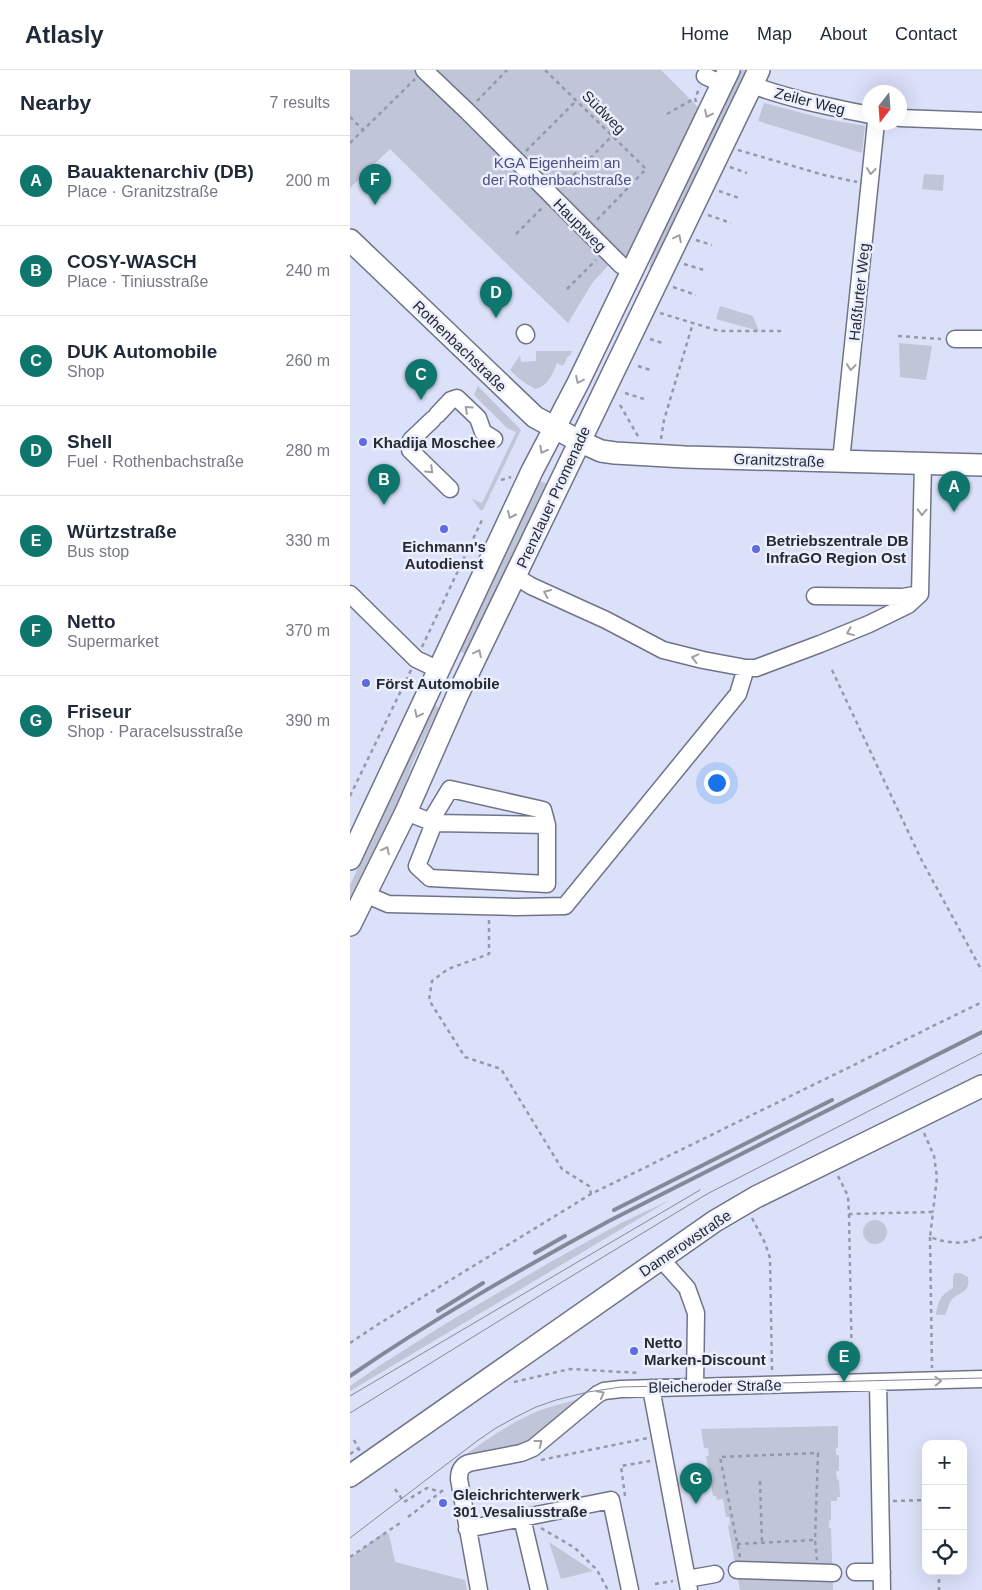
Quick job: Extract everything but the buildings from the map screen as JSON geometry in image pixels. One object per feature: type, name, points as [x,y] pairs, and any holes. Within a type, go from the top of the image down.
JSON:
[{"type":"main road","name":"Prenzlauer Promenade","points":[[351,854],[532,471],[633,271],[719,77]]},
{"type":"main road","name":"Prenzlauer Promenade","points":[[350,925],[406,812],[458,694],[579,441],[650,314],[755,78]]},
{"type":"main road","name":"Rothenbachstraße","points":[[350,240],[535,417],[579,441]]},
{"type":"main road","points":[[616,305],[650,314]]},
{"type":"main road","name":"Granitzstraße","points":[[579,441],[601,451],[615,453],[842,462],[982,465]]},
{"type":"main road","name":"Damerowstraße","points":[[350,1476],[715,1221],[756,1197],[982,1086]]},
{"type":"street","name":"Hauptweg","points":[[420,73],[467,111],[605,250],[621,265],[633,271]]},
{"type":"street","name":"Zeiler Weg","points":[[755,78],[768,91],[862,113]]},
{"type":"street","points":[[907,118],[982,121]]},
{"type":"street","name":"Haßfurter Weg","points":[[842,462],[875,130]]},
{"type":"street","points":[[952,339],[982,339]]},
{"type":"street","points":[[450,489],[410,450],[411,440],[451,400],[457,398],[478,418],[482,432],[494,439]]},
{"type":"street","points":[[515,576],[531,586],[606,620],[663,650],[703,660],[756,668],[869,624],[908,605],[920,594],[923,463]]},
{"type":"street","points":[[350,594],[416,659],[439,670]]},
{"type":"street","points":[[815,596],[903,597],[920,594]]},
{"type":"street","points":[[365,894],[388,904],[516,907],[565,906],[738,694],[746,668]]},
{"type":"street","points":[[450,789],[543,810],[547,825],[547,884],[430,878],[417,866],[432,823],[450,789]]},
{"type":"street","points":[[406,812],[432,823],[547,825]]},
{"type":"street","points":[[661,1259],[687,1288],[696,1313],[694,1387]]},
{"type":"street","name":"Bleicheroder Straße","points":[[458,1479],[461,1468],[464,1465],[521,1453],[533,1448],[604,1391],[621,1388],[982,1380]]},
{"type":"street","points":[[878,1382],[882,1590]]},
{"type":"street","points":[[651,1388],[688,1584],[715,1574]]},
{"type":"street","points":[[458,1479],[479,1590]]},
{"type":"street","points":[[467,1529],[611,1500],[630,1590]]},
{"type":"street","points":[[522,1518],[538,1590]]},
{"type":"street","points":[[739,1570],[825,1573]]},
{"type":"street","points":[[855,1572],[882,1572]]},
{"type":"path","points":[[467,111],[508,70]]},
{"type":"path","name":"Südweg","points":[[545,70],[646,169],[587,230]]},
{"type":"path","points":[[350,143],[420,73]]},
{"type":"path","points":[[667,114],[695,98]]},
{"type":"path","points":[[516,161],[576,101]]},
{"type":"path","points":[[350,117],[363,130]]},
{"type":"path","points":[[516,234],[612,136]]},
{"type":"path","points":[[738,150],[824,175],[861,183]]},
{"type":"path","points":[[730,167],[746,173]]},
{"type":"path","points":[[719,191],[739,198]]},
{"type":"path","points":[[708,215],[731,223]]},
{"type":"path","points":[[696,240],[712,245]]},
{"type":"path","points":[[567,289],[605,250]]},
{"type":"path","points":[[684,264],[704,270]]},
{"type":"path","points":[[673,288],[696,294]]},
{"type":"path","points":[[650,314],[693,323],[718,331],[781,331]]},
{"type":"path","points":[[661,439],[664,420],[693,323]]},
{"type":"path","points":[[898,336],[952,339]]},
{"type":"path","points":[[650,339],[662,343]]},
{"type":"path","points":[[638,366],[653,371]]},
{"type":"path","points":[[625,393],[644,399]]},
{"type":"path","points":[[620,404],[640,438]]},
{"type":"path","points":[[350,796],[482,520]]},
{"type":"path","points":[[832,670],[921,859],[982,971]]},
{"type":"path","points":[[489,906],[489,954],[448,969],[432,981],[428,1000],[465,1058],[501,1069],[562,1169],[589,1186],[591,1194]]},
{"type":"path","points":[[350,1343],[591,1194],[982,1002]]},
{"type":"path","points":[[924,1131],[934,1156],[937,1177],[930,1237],[932,1369]]},
{"type":"path","points":[[837,1174],[848,1196],[852,1371]]},
{"type":"path","points":[[849,1214],[933,1212]]},
{"type":"path","points":[[751,1217],[765,1243],[770,1258],[772,1372]]},
{"type":"path","points":[[930,1237],[942,1241],[964,1243],[982,1237]]},
{"type":"path","points":[[513,1382],[570,1369],[640,1373]]},
{"type":"path","points":[[534,1461],[650,1438]]},
{"type":"path","points":[[622,1439],[623,1443]]},
{"type":"path","points":[[591,1445],[592,1449]]},
{"type":"path","points":[[350,1454],[359,1448]]},
{"type":"path","points":[[739,1570],[737,1544],[720,1457],[818,1453],[815,1540],[825,1573]]},
{"type":"path","points":[[611,1500],[625,1497],[621,1466],[654,1460]]},
{"type":"path","points":[[408,1517],[458,1479]]},
{"type":"path","points":[[760,1481],[762,1542]]},
{"type":"path","points":[[394,1489],[404,1502],[427,1488],[441,1492]]},
{"type":"path","points":[[892,1501],[922,1500]]},
{"type":"path","points":[[522,1518],[548,1531],[574,1548],[598,1570],[608,1590]]},
{"type":"path","points":[[350,1557],[400,1523]]},
{"type":"path","points":[[737,1544],[815,1540]]},
{"type":"path","points":[[939,1575],[939,1590]]},
{"type":"path","points":[[655,1584],[688,1584]]},
{"type":"green space","name":"KGA Eigenheim an der Rothenbachstraße","points":[[350,70],[661,70],[699,108],[629,253],[625,257],[618,255],[593,282],[568,323],[390,149],[350,188]]},
{"type":"green space","points":[[736,70],[752,70],[655,269],[649,267],[662,226]]},
{"type":"green space","points":[[764,103],[825,119],[862,125],[862,130],[865,130],[862,153],[758,121]]},
{"type":"green space","points":[[924,174],[944,175],[943,191],[922,189]]},
{"type":"green space","points":[[720,306],[753,316],[759,331],[716,319]]},
{"type":"green space","points":[[899,343],[932,346],[926,380],[900,377]]},
{"type":"green space","points":[[536,351],[572,351],[563,366],[557,363],[547,382],[535,389],[510,370],[520,355],[521,362],[536,361]]},
{"type":"green space","points":[[478,386],[521,430],[483,510],[480,510],[472,499],[482,503],[516,432],[507,428],[474,395]]},
{"type":"green space","points":[[540,481],[547,484],[465,654],[460,651]]},
{"type":"green space","points":[[434,705],[439,708],[413,762],[401,796],[350,898],[350,885]]},
{"type":"green space","points":[[670,1200],[350,1391],[350,1386],[445,1324],[619,1224]]},
{"type":"green space","points":[[875,1220],[880,1221],[886,1227],[886,1237],[880,1243],[875,1244],[870,1243],[864,1237],[863,1232],[864,1227],[870,1221]]},
{"type":"green space","points":[[955,1273],[968,1277],[967,1287],[950,1302],[945,1315],[936,1315],[940,1299],[953,1288],[953,1276]]},
{"type":"green space","points":[[581,1398],[527,1444],[458,1460],[519,1420],[541,1410]]},
{"type":"green space","points":[[838,1426],[836,1455],[839,1455],[839,1471],[836,1471],[837,1479],[839,1480],[840,1497],[837,1497],[837,1501],[831,1501],[831,1520],[829,1521],[829,1528],[831,1528],[833,1590],[740,1590],[728,1526],[730,1525],[729,1517],[726,1517],[723,1499],[717,1500],[716,1496],[713,1496],[710,1480],[713,1479],[706,1456],[709,1456],[708,1448],[704,1448],[701,1429]]},
{"type":"green space","points":[[383,1533],[389,1534],[395,1562],[465,1580],[467,1590],[350,1590],[350,1558]]},
{"type":"green space","points":[[549,1542],[593,1571],[561,1579]]},
{"type":"tram line","points":[[350,1413],[707,1194],[982,1053]]},
{"type":"tram line","points":[[350,1396],[700,1190]]},
{"type":"tram line","points":[[350,1538],[496,1428],[536,1407],[556,1400],[588,1392],[621,1387],[982,1378]]},
{"type":"railway","points":[[350,1376],[413,1334],[478,1295],[609,1221],[982,1032]]},
{"type":"railway","points":[[614,1210],[832,1100]]},
{"type":"railway","points":[[535,1253],[565,1236]]},
{"type":"railway","points":[[438,1311],[483,1283]]},
{"type":"place","name":"Netto","points":[[375,205]]},
{"type":"place","name":"Shell","points":[[496,318]]},
{"type":"place","name":"DUK Automobile","points":[[421,400]]},
{"type":"place","name":"Khadija Moschee","points":[[363,442]]},
{"type":"place","name":"COSY-WASCH","points":[[384,505]]},
{"type":"place","name":"Bauaktenarchiv (DB)","points":[[954,512]]},
{"type":"place","name":"Eichmann's Autodienst","points":[[444,529]]},
{"type":"place","name":"Betriebszentrale DB InfraGO Region Ost","points":[[756,549]]},
{"type":"place","name":"Först Automobile","points":[[366,683]]},
{"type":"place","name":"Netto Marken-Discount","points":[[634,1351]]},
{"type":"place","name":"Würtzstraße","points":[[844,1382]]},
{"type":"place","name":"Gleichrichterwerk 301 Vesaliusstraße","points":[[443,1503]]},
{"type":"place","name":"Friseur","points":[[696,1504]]}]
